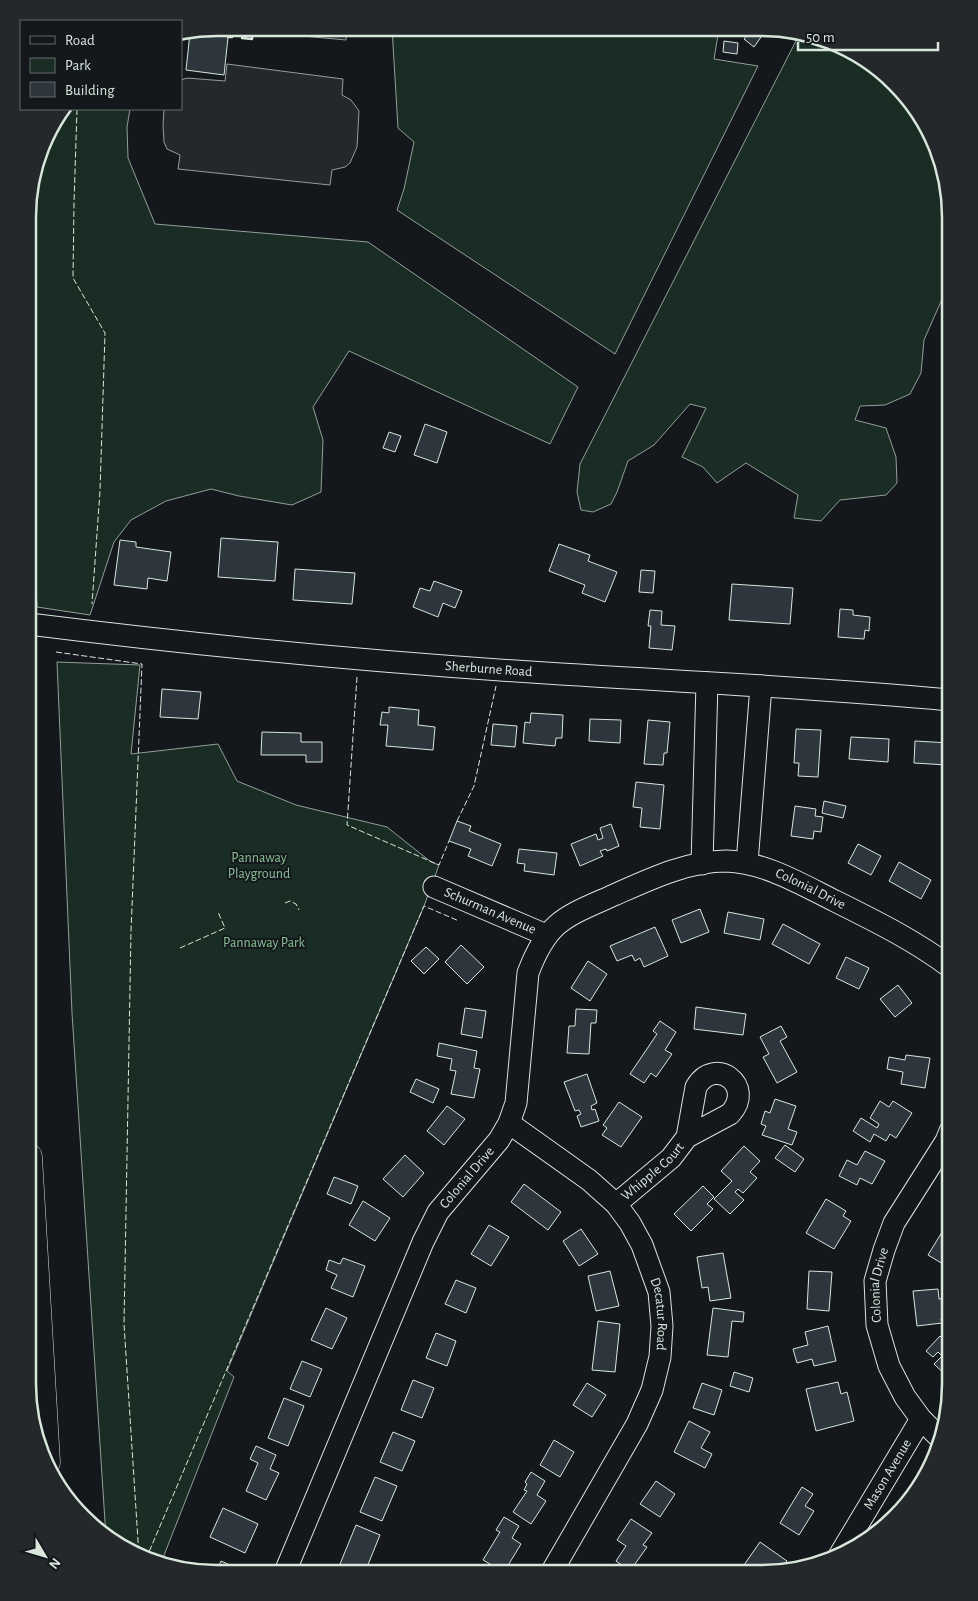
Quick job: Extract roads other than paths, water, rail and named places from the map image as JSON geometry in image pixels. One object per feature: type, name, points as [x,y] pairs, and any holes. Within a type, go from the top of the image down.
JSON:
[{"type":"highway","points":[[36,1293],[45,1438]]},
{"type":"street","name":"Sherburne Road","points":[[36,625],[262,650],[942,699]]},
{"type":"street","points":[[702,864],[707,683]]},
{"type":"street","points":[[747,863],[761,686]]},
{"type":"street","name":"Colonial Drive","points":[[288,1565],[423,1242],[438,1212],[499,1140],[509,1123],[516,1103],[528,973],[546,935],[559,922],[575,912],[644,881],[674,871],[724,861],[747,863],[805,886],[894,930],[942,961]]},
{"type":"street","name":"Schurman Avenue","points":[[434,887],[546,935]]},
{"type":"street","name":"Decatur Road","points":[[509,1123],[589,1180],[616,1204],[630,1223],[642,1245],[659,1292],[662,1326],[660,1357],[652,1390],[637,1424],[556,1565]]},
{"type":"street","name":"Whipple Court","points":[[616,1204],[671,1158],[687,1137]]},
{"type":"street","name":"Colonial Drive","points":[[935,1433],[921,1419],[905,1397],[889,1366],[877,1325],[875,1281],[894,1223],[942,1147]]},
{"type":"street","name":"Mason Avenue","points":[[847,1542],[921,1419]]},
{"type":"park label","name":"Pannaway Playground","points":[[259,866]]},
{"type":"park label","name":"Pannaway Park","points":[[264,943]]}]
